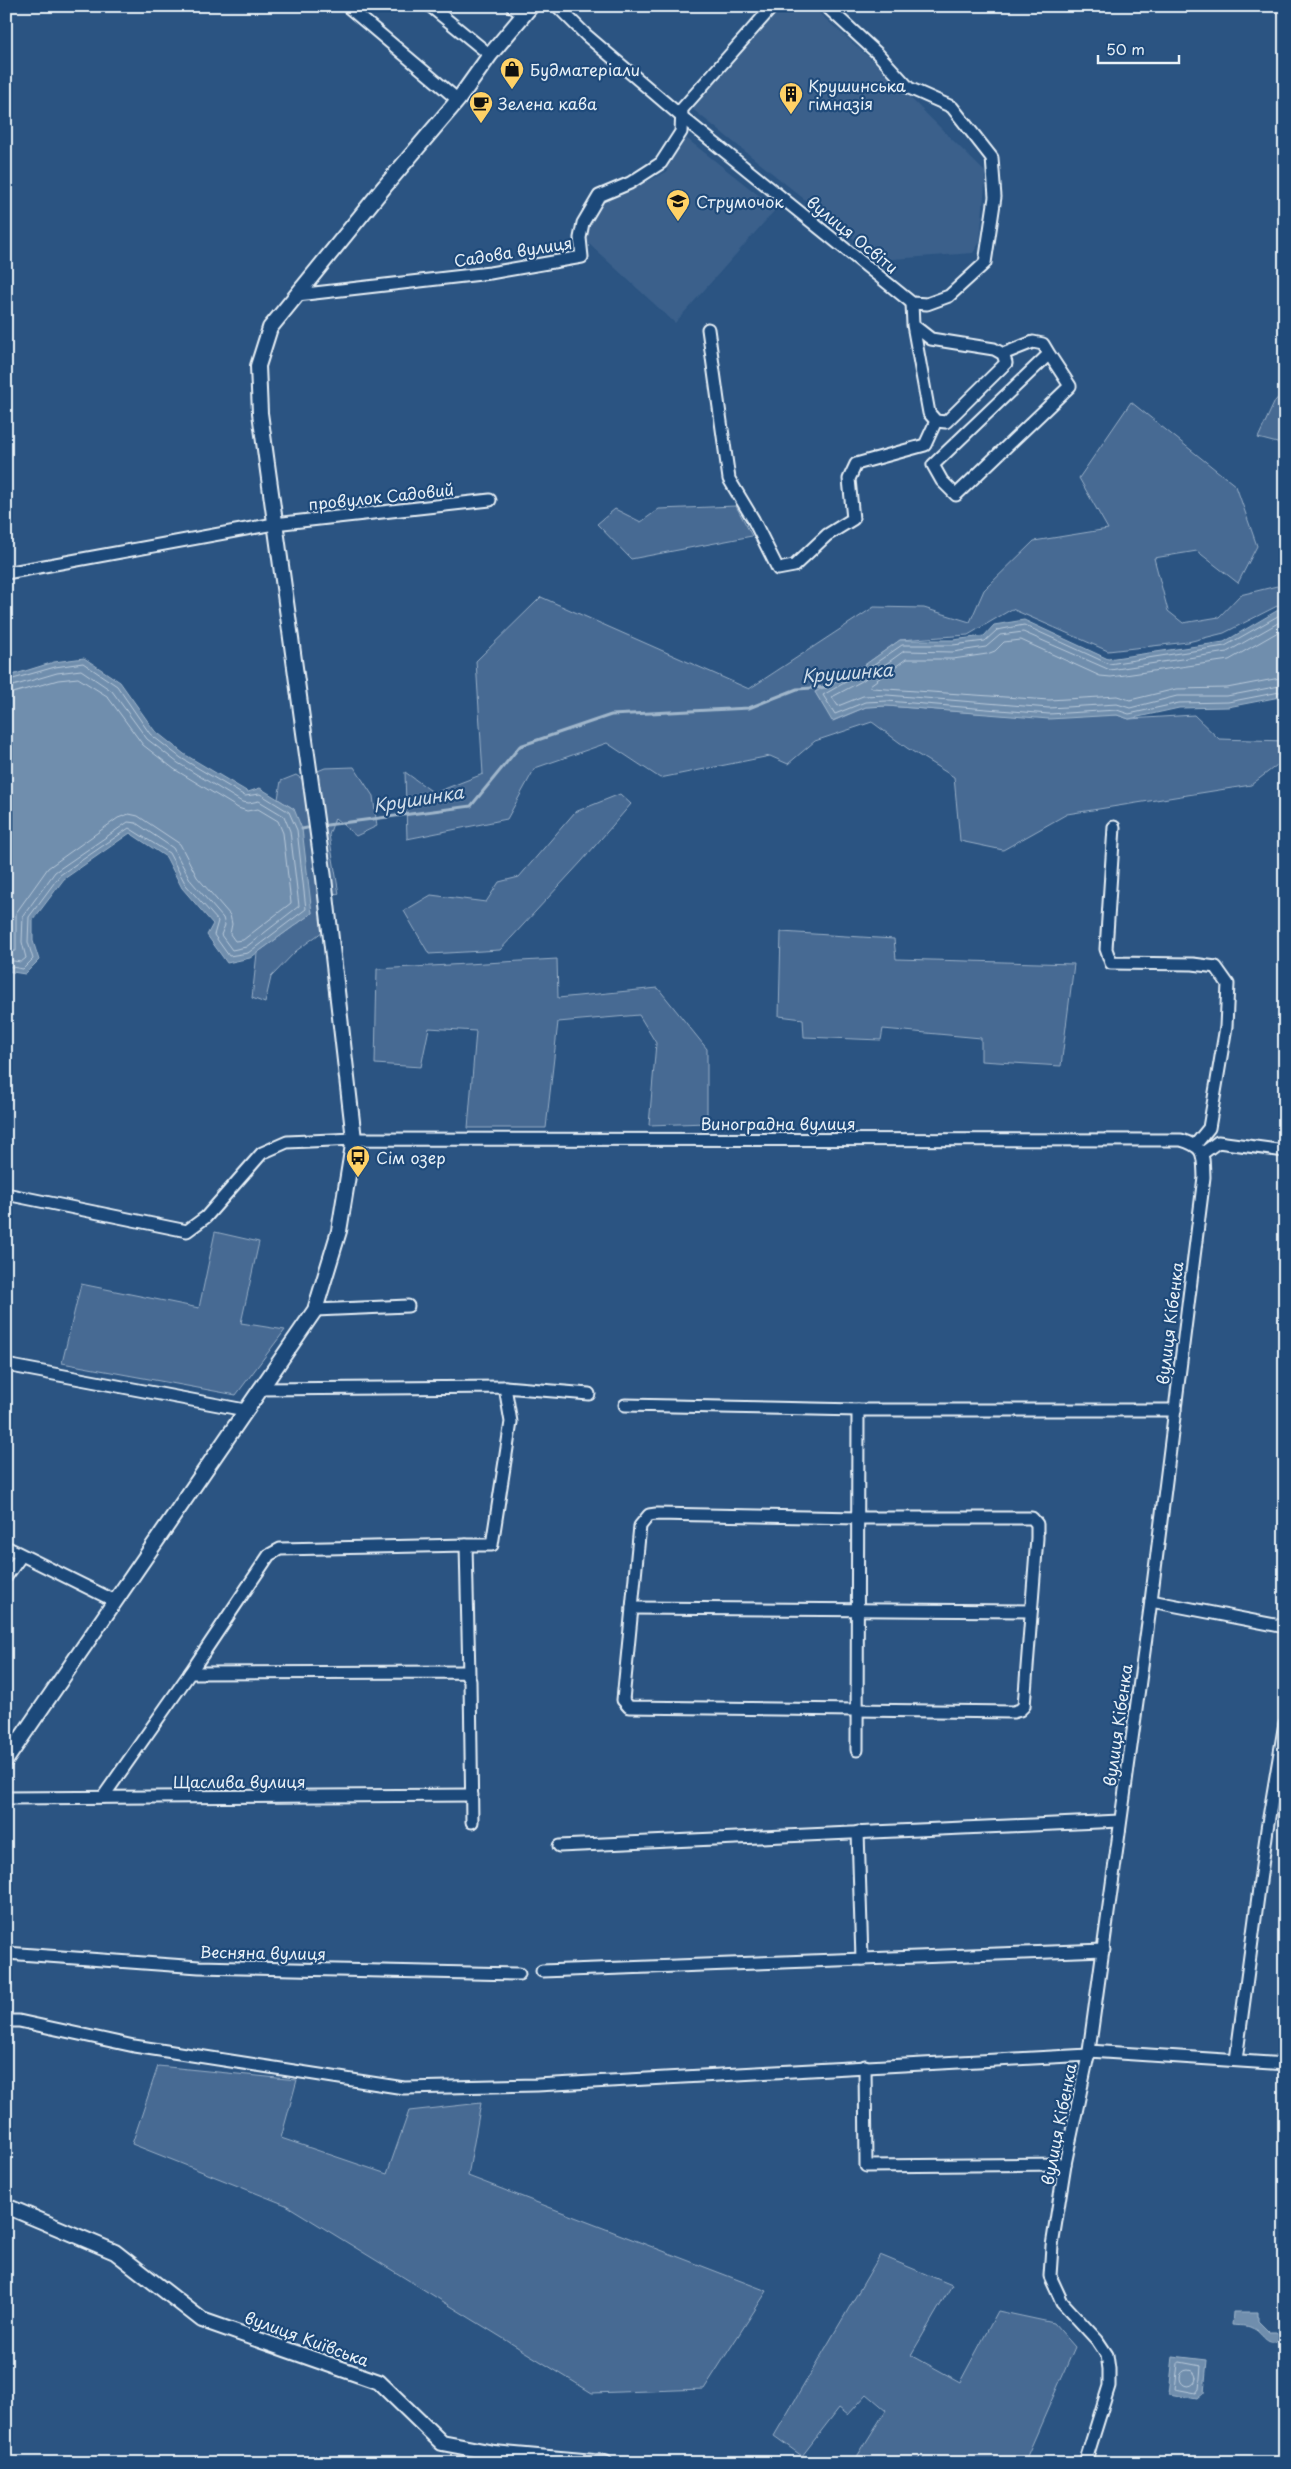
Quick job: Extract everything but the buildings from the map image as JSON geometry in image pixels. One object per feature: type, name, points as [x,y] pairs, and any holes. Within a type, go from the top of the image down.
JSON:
[{"type":"street","points":[[347,6],[458,100]]},
{"type":"street","points":[[430,6],[490,55]]},
{"type":"street","name":"вулиця Освіти","points":[[557,6],[586,35],[682,116],[912,303]]},
{"type":"street","name":"Садова вулиця","points":[[297,295],[490,273],[582,257],[580,238],[583,223],[599,196],[630,182],[661,163],[681,132],[682,109],[773,6]]},
{"type":"street","points":[[826,6],[878,54],[909,88],[952,107],[992,158],[995,197],[985,263],[949,296],[927,304],[912,303],[914,325],[929,413],[936,421],[946,422],[1006,363],[1002,354],[994,349],[931,339],[914,325]]},
{"type":"street","points":[[6,1760],[315,1310],[339,1230],[354,1139],[322,868],[260,413],[258,366],[270,328],[385,186],[458,100],[522,9]]},
{"type":"street","points":[[708,329],[729,479],[753,519],[778,570],[794,566],[827,535],[853,519],[849,479],[856,464],[925,445]]},
{"type":"street","points":[[936,421],[925,445],[942,481],[956,495],[1070,386],[1043,344],[1033,342],[1002,354]]},
{"type":"street","points":[[934,465],[1049,354]]},
{"type":"street","name":"провулок Садовий","points":[[6,573],[274,524],[490,500]]},
{"type":"street","points":[[1114,827],[1106,949],[1111,962],[1193,964],[1216,967],[1228,984],[1226,1027],[1209,1128],[1199,1149]]},
{"type":"street","name":"Виноградна вулиця","points":[[6,1194],[186,1231],[206,1217],[262,1152],[287,1142],[354,1139],[1181,1140],[1199,1149]]},
{"type":"street","points":[[1199,1149],[1218,1142],[1285,1151]]},
{"type":"street","name":"вулиця Кібенка","points":[[1085,2463],[1109,2386],[1107,2355],[1097,2340],[1062,2302],[1050,2276],[1066,2164],[1089,2053],[1151,1601],[1204,1177],[1199,1149]]},
{"type":"street","points":[[315,1310],[408,1306]]},
{"type":"street","points":[[6,1365],[245,1410]]},
{"type":"street","points":[[260,1389],[505,1387],[589,1394]]},
{"type":"street","points":[[103,1797],[190,1673],[269,1555],[280,1549],[492,1545],[511,1422],[505,1387]]},
{"type":"street","points":[[625,1404],[858,1410],[1175,1410]]},
{"type":"street","points":[[857,1750],[858,1410]]},
{"type":"street","points":[[649,1516],[1032,1518],[1037,1524],[1024,1706],[1020,1710],[857,1711],[629,1706],[623,1700],[632,1608],[640,1526],[649,1516]]},
{"type":"street","points":[[466,1545],[472,1822]]},
{"type":"street","points":[[6,1547],[115,1601]]},
{"type":"street","points":[[6,1577],[21,1556]]},
{"type":"street","points":[[1151,1601],[1285,1627]]},
{"type":"street","points":[[632,1608],[1031,1611]]},
{"type":"street","points":[[190,1673],[465,1672],[469,1676]]},
{"type":"street","points":[[1236,2060],[1267,1829],[1285,1723]]},
{"type":"street","name":"Щаслива вулиця","points":[[6,1798],[472,1795]]},
{"type":"street","points":[[559,1846],[1120,1821]]},
{"type":"street","points":[[858,1832],[862,1959]]},
{"type":"street","points":[[542,1971],[1104,1950]]},
{"type":"street","name":"Весняна вулиця","points":[[6,1953],[199,1967],[519,1974]]},
{"type":"street","points":[[6,2021],[19,2021],[134,2046],[404,2088],[538,2085],[1089,2053],[1285,2064]]},
{"type":"street","points":[[866,2066],[866,2166],[1066,2164]]},
{"type":"street","name":"вулиця Київська","points":[[6,2206],[115,2252],[202,2320],[379,2382],[442,2443],[494,2454],[605,2463]]},
{"type":"shaded area","points":[[781,6],[811,6],[872,60],[986,173],[980,242],[973,253],[880,260],[690,107]]},
{"type":"shaded area","name":"Струмочок","points":[[686,138],[776,209],[675,323],[588,243],[586,235],[602,199],[642,184],[668,171],[666,167]]},
{"type":"shaded area","points":[[1285,390],[1285,445],[1258,438],[1275,401]]},
{"type":"shaded area","points":[[1131,402],[1236,486],[1257,546],[1238,583],[1197,551],[1154,558],[1168,611],[1183,623],[1219,617],[1240,595],[1277,586],[1285,597],[1285,602],[1224,633],[1188,642],[1108,651],[1012,609],[968,635],[900,640],[856,671],[815,692],[833,721],[866,707],[887,706],[977,713],[1117,715],[1129,719],[1194,715],[1219,739],[1285,741],[1285,759],[1251,785],[1067,814],[1003,850],[960,841],[954,777],[907,748],[872,722],[815,741],[788,764],[770,756],[660,778],[607,743],[535,768],[507,819],[407,839],[405,772],[434,793],[483,774],[476,661],[541,597],[749,689],[874,607],[924,608],[970,622],[984,590],[1034,541],[1108,529],[1079,478]]},
{"type":"shaded area","points":[[736,506],[752,536],[631,559],[597,524],[615,509],[641,522],[659,509]]},
{"type":"shaded area","points":[[354,767],[373,796],[377,826],[356,836],[335,818],[329,835],[339,894],[332,893],[313,773],[325,768]]},
{"type":"shaded area","points":[[296,775],[302,779],[309,801],[326,929],[296,951],[271,977],[265,1003],[252,998],[257,953],[312,913],[294,809],[278,799],[281,781]]},
{"type":"shaded area","points":[[620,794],[631,804],[582,861],[500,950],[429,954],[404,911],[431,895],[486,902],[499,882],[519,877],[575,812]]},
{"type":"shaded area","points":[[781,932],[894,939],[896,959],[1074,964],[1061,1066],[981,1061],[981,1038],[883,1029],[881,1040],[804,1037],[803,1019],[779,1016]]},
{"type":"shaded area","points":[[557,959],[558,998],[658,988],[707,1049],[707,1123],[649,1125],[656,1043],[639,1015],[558,1022],[546,1128],[468,1128],[476,1031],[429,1028],[421,1067],[375,1064],[377,969]]},
{"type":"shaded area","points":[[215,1232],[259,1242],[241,1323],[285,1330],[236,1395],[62,1363],[81,1284],[199,1308]]},
{"type":"shaded area","points":[[158,2066],[297,2080],[281,2138],[387,2174],[409,2111],[481,2103],[468,2176],[767,2291],[704,2389],[592,2393],[286,2205],[132,2144]]},
{"type":"shaded area","points":[[880,2255],[952,2285],[911,2355],[960,2382],[998,2311],[1054,2323],[1075,2347],[1024,2463],[929,2463],[920,2456],[915,2463],[853,2463],[886,2410],[867,2394],[848,2415],[839,2408],[802,2456],[774,2436]]},
{"type":"water","points":[[1285,606],[1285,696],[1228,707],[1179,708],[1129,719],[1117,715],[1049,719],[887,706],[866,707],[832,721],[815,692],[856,671],[900,640],[953,640],[984,636],[994,625],[1024,620],[1108,659],[1224,642]]},
{"type":"water","points":[[84,658],[120,682],[154,730],[184,754],[248,792],[260,788],[294,809],[302,829],[312,913],[250,958],[227,963],[207,935],[213,924],[182,888],[166,857],[130,833],[64,879],[33,920],[33,941],[39,960],[25,974],[6,971],[6,677],[54,662]]},
{"type":"water","points":[[1233,2312],[1258,2312],[1258,2321],[1269,2332],[1275,2332],[1279,2335],[1279,2340],[1271,2342],[1250,2327],[1232,2325]]},
{"type":"water","points":[[1173,2356],[1207,2360],[1204,2393],[1197,2399],[1169,2394]]},
{"type":"waterway","name":"Крушинка","points":[[327,825],[471,806],[520,746],[611,715],[749,708],[797,689],[827,687]]},
{"type":"waterway","points":[[302,829],[307,828]]},
{"type":"place","name":"Будматеріали","points":[[512,90]]},
{"type":"place","name":"Крушинська гімназія","points":[[791,115]]},
{"type":"place","name":"Зелена кава","points":[[481,124]]},
{"type":"place","name":"Струмочок","points":[[678,222]]},
{"type":"place","name":"Сім озер","points":[[358,1178]]}]
